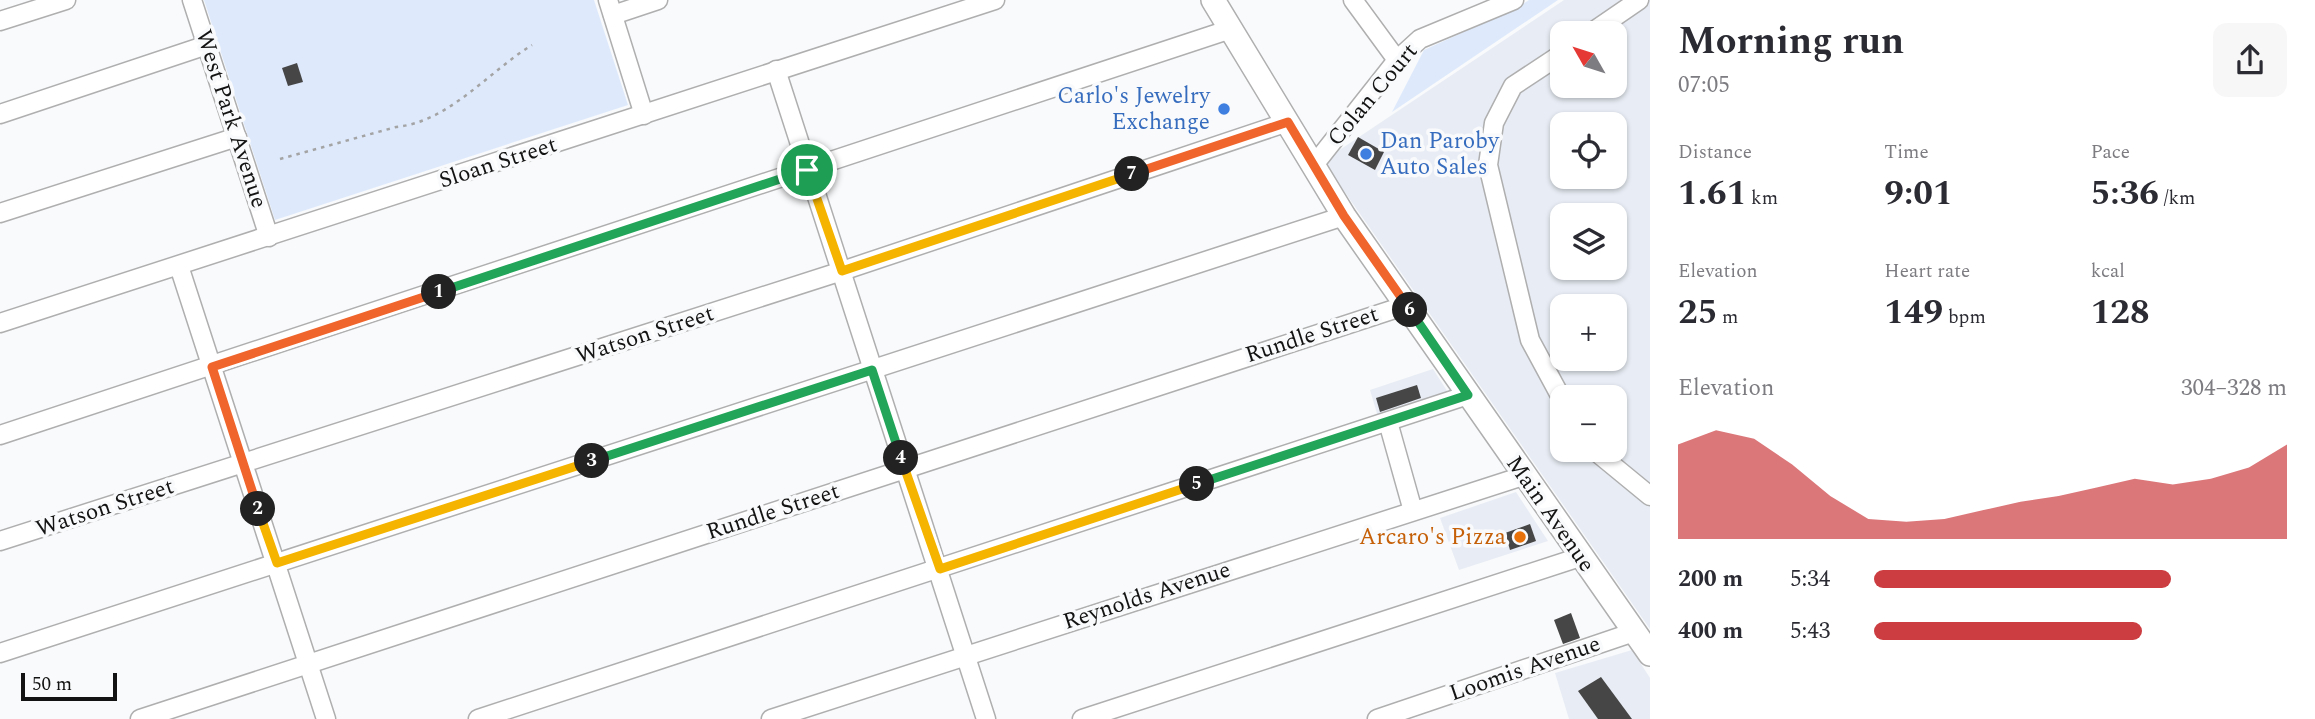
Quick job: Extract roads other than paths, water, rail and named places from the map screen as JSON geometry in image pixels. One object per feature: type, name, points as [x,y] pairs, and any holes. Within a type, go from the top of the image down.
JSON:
[{"type":"main road","name":"Main Avenue","points":[[1213,0],[1344,216],[1523,476],[1650,654]]},
{"type":"street","points":[[0,21],[66,0]]},
{"type":"street","name":"West Park Avenue","points":[[192,0],[269,237]]},
{"type":"street","points":[[644,115],[611,7],[659,0]]},
{"type":"street","name":"Sloan Street","points":[[0,323],[995,0]]},
{"type":"street","points":[[1353,0],[1397,60]]},
{"type":"street","name":"Colan Court","points":[[1314,165],[1397,60],[1420,38],[1486,6],[1514,0]]},
{"type":"street","points":[[1608,21],[1639,0]]},
{"type":"street","points":[[0,435],[1231,29]]},
{"type":"street","points":[[0,114],[207,45]]},
{"type":"street","points":[[1550,61],[1513,86],[1494,123],[1488,165],[1530,340],[1554,385]]},
{"type":"street","points":[[776,71],[872,370],[940,569],[964,655],[986,719]]},
{"type":"street","name":"Watson Street","points":[[0,541],[842,271],[1288,122]]},
{"type":"street","points":[[0,213],[237,137]]},
{"type":"street","points":[[0,653],[1344,216]]},
{"type":"street","points":[[179,266],[326,719]]},
{"type":"street","name":"Rundle Street","points":[[140,719],[309,666],[1407,305]]},
{"type":"street","points":[[478,719],[1468,395]]},
{"type":"street","points":[[1388,422],[1413,511]]},
{"type":"street","points":[[1609,462],[1650,496]]},
{"type":"street","name":"Reynolds Avenue","points":[[771,719],[1523,476]]},
{"type":"street","points":[[1082,719],[1580,557]]},
{"type":"street","name":"Loomis Avenue","points":[[1377,719],[1634,632]]},
{"type":"place","name":"Carlo's Jewelry Exchange","points":[[1224,109]]},
{"type":"place","name":"Dan Paroby Auto Sales","points":[[1366,154]]},
{"type":"place","name":"Arcaro's Pizza","points":[[1520,537]]}]
